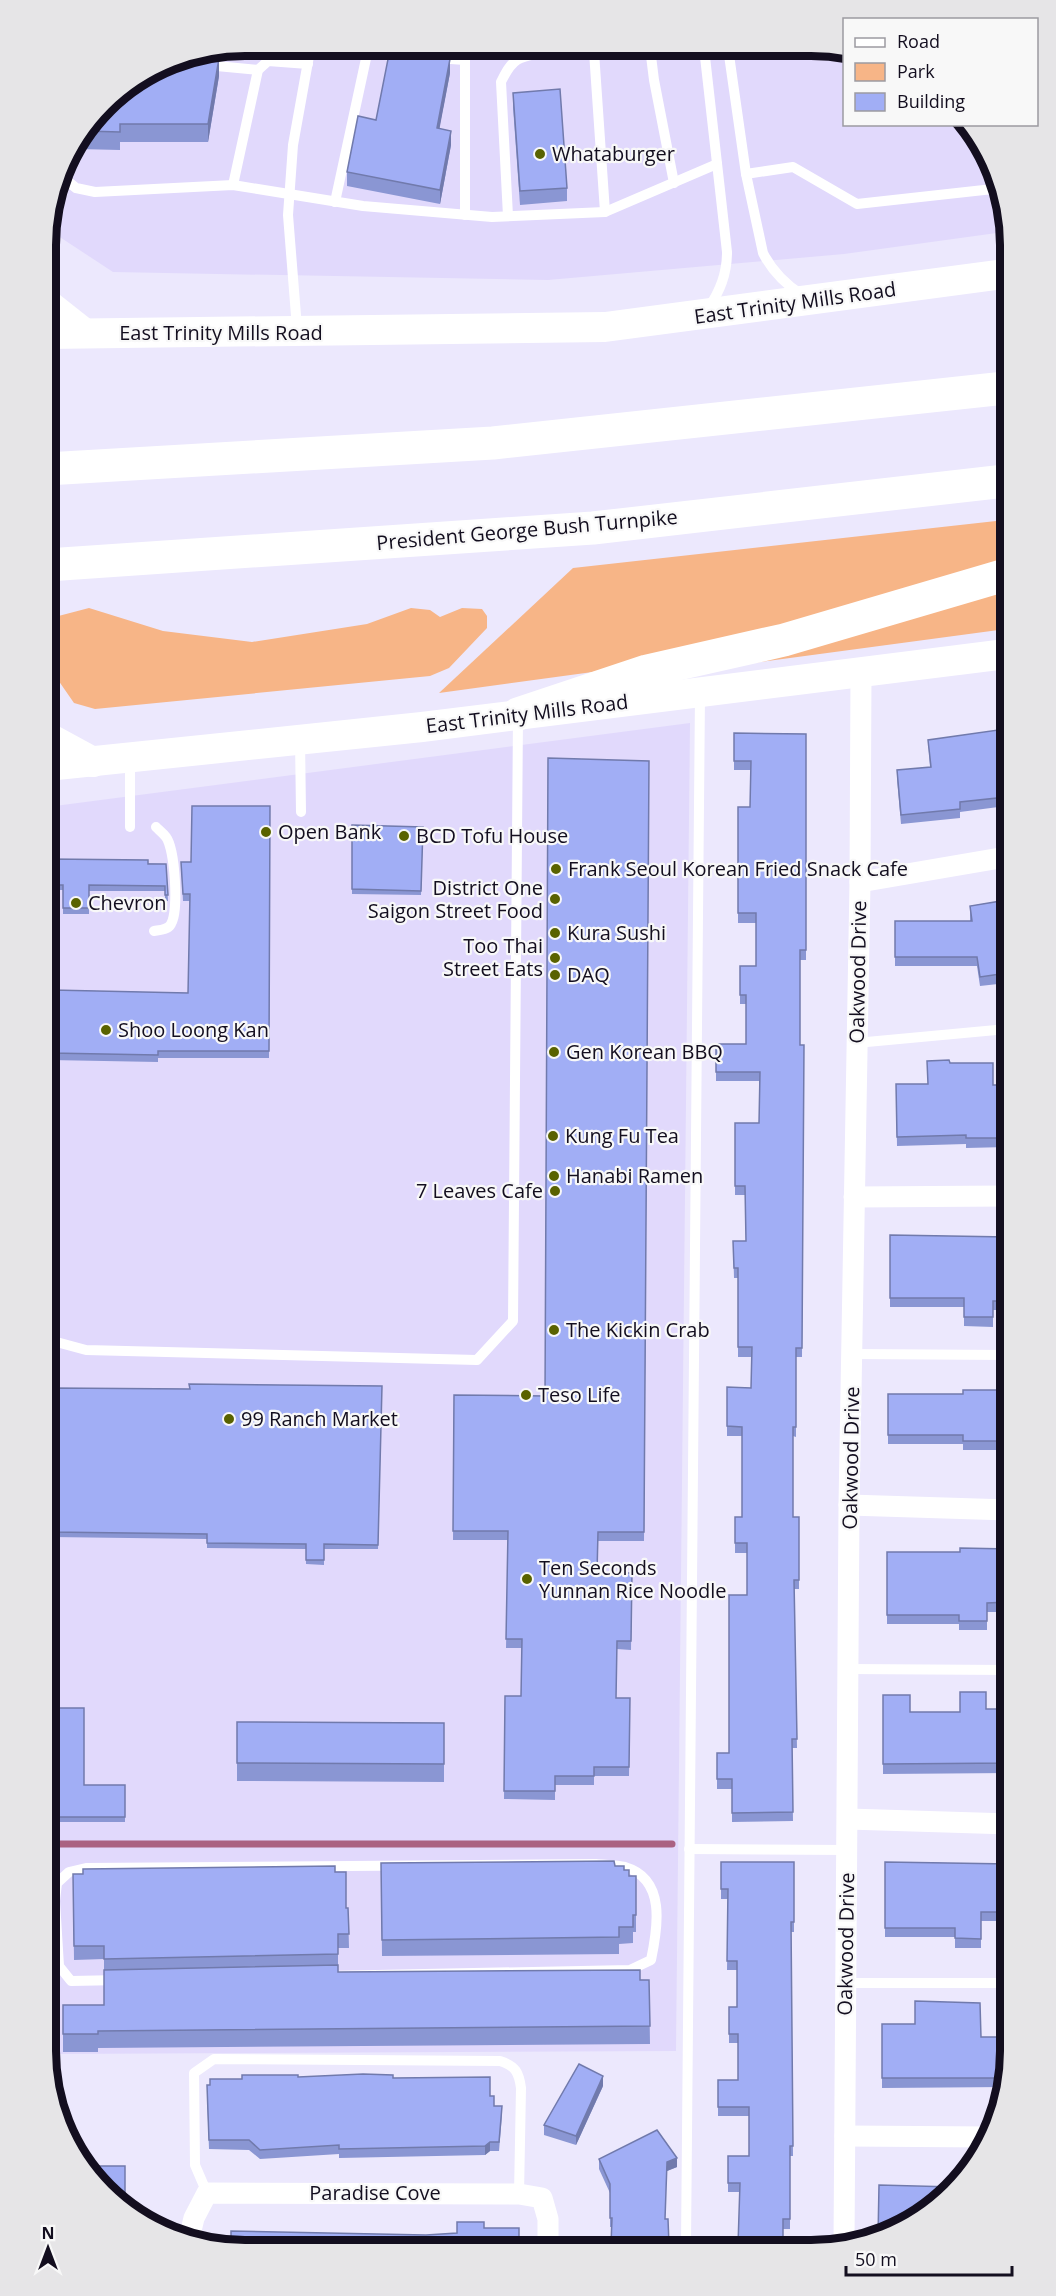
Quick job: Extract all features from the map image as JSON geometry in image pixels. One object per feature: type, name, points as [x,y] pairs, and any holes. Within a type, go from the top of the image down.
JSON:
[{"type":"highway","points":[[56,468],[493,443],[1000,389]]},
{"type":"highway","name":"President George Bush Turnpike","points":[[56,564],[593,528],[1000,482]]},
{"type":"highway","points":[[518,714],[647,671],[784,640],[1000,576]]},
{"type":"main road","name":"East Trinity Mills Road","points":[[56,334],[297,333],[604,327],[812,302],[1000,275]]},
{"type":"main road","points":[[56,311],[84,333],[56,351]]},
{"type":"main road","name":"East Trinity Mills Road","points":[[56,765],[300,740],[1000,655]]},
{"type":"main road","points":[[56,741],[93,762]]},
{"type":"street","name":"Oakwood Drive","points":[[844,2237],[849,1505],[860,882],[861,672]]},
{"type":"street","points":[[860,882],[1000,858]]},
{"type":"street","points":[[854,1197],[1000,1196]]},
{"type":"street","points":[[849,1505],[1000,1510]]},
{"type":"street","points":[[848,1819],[1000,1824]]},
{"type":"street","points":[[845,2136],[980,2137]]},
{"type":"street","points":[[191,2232],[194,2217],[207,2193]]},
{"type":"street","name":"Paradise Cove","points":[[207,2193],[519,2194],[542,2198],[548,2219],[548,2240]]},
{"type":"lane","points":[[297,333],[288,215],[293,145],[309,56]]},
{"type":"lane","points":[[335,202],[367,56]]},
{"type":"lane","points":[[400,56],[465,60],[465,215]]},
{"type":"lane","points":[[508,216],[501,82],[508,69],[518,60],[532,56]]},
{"type":"lane","points":[[594,56],[605,212]]},
{"type":"lane","points":[[652,56],[654,80],[674,183]]},
{"type":"lane","points":[[703,316],[720,291],[727,265],[705,56]]},
{"type":"lane","points":[[729,56],[746,174],[763,253],[787,285],[812,302]]},
{"type":"lane","points":[[233,184],[258,70],[268,61],[308,64]]},
{"type":"lane","points":[[198,64],[258,70]]},
{"type":"lane","points":[[67,181],[76,188],[95,192],[233,184],[335,202],[465,215],[508,216],[605,212],[717,164]]},
{"type":"lane","points":[[746,174],[793,167],[857,204],[992,189]]},
{"type":"lane","points":[[686,2240],[700,692]]},
{"type":"lane","points":[[56,1342],[86,1350],[477,1360],[513,1321],[518,714]]},
{"type":"lane","points":[[300,740],[302,812]]},
{"type":"lane","points":[[130,759],[130,826]]},
{"type":"lane","points":[[154,931],[168,928],[172,923],[174,910],[173,857],[167,838],[156,827]]},
{"type":"lane","points":[[856,1043],[1000,1030]]},
{"type":"lane","points":[[853,1354],[1000,1354]]},
{"type":"lane","points":[[849,1669],[1000,1670]]},
{"type":"lane","points":[[689,1849],[848,1850]]},
{"type":"lane","points":[[56,1891],[57,1882],[69,1872],[86,1868],[597,1864],[625,1868],[645,1878],[656,1898],[656,1935],[651,1960],[630,1970],[71,1981],[56,1967]]},
{"type":"lane","points":[[845,1983],[1000,1983]]},
{"type":"lane","points":[[207,2193],[195,2165],[194,2073],[214,2059],[500,2061],[513,2065],[519,2074],[522,2088],[519,2194]]},
{"type":"shaded area","points":[[824,56],[843,58],[843,126],[958,126],[975,150],[986,172],[999,220],[1000,233],[844,254],[548,280],[113,272],[56,235],[62,196],[70,172],[87,139],[95,129],[111,111],[139,87],[172,70],[220,57]]},
{"type":"shaded area","points":[[690,723],[676,2051],[56,2054],[56,806]]},
{"type":"green space","points":[[1000,521],[1000,565],[768,633],[600,671],[439,693],[573,568]]},
{"type":"green space","points":[[1000,590],[1000,630],[722,667]]},
{"type":"green space","points":[[89,608],[163,631],[252,642],[367,624],[411,608],[430,610],[440,617],[462,608],[482,609],[487,616],[487,628],[449,668],[430,676],[95,709],[74,703],[56,677],[56,617]]},
{"type":"building","points":[[389,56],[432,56],[450,59],[437,128],[451,131],[440,190],[347,172],[358,116],[376,120]]},
{"type":"building","points":[[219,58],[208,124],[120,124],[120,132],[93,131],[111,111],[139,87],[172,70],[196,62]]},
{"type":"building","name":"Whataburger","points":[[560,89],[567,188],[520,191],[513,93]]},
{"type":"building","points":[[998,730],[1000,798],[960,802],[960,809],[901,815],[897,770],[931,767],[928,740]]},
{"type":"building","points":[[734,733],[806,734],[806,950],[800,950],[800,1045],[804,1045],[802,1348],[796,1348],[796,1427],[793,1427],[793,1517],[799,1517],[799,1580],[794,1580],[797,1739],[792,1739],[793,1812],[732,1813],[732,1779],[717,1779],[717,1753],[729,1753],[729,1595],[747,1595],[747,1543],[735,1543],[735,1517],[742,1517],[742,1427],[727,1426],[727,1387],[751,1388],[752,1347],[738,1347],[738,1268],[734,1268],[733,1241],[746,1241],[745,1186],[735,1186],[735,1123],[759,1123],[760,1072],[716,1072],[716,1044],[746,1044],[746,995],[740,995],[740,966],[756,966],[756,913],[738,913],[738,807],[750,807],[751,761],[734,761]]},
{"type":"building","points":[[548,758],[649,761],[644,1532],[598,1532],[597,1573],[632,1573],[631,1641],[617,1641],[616,1698],[630,1698],[629,1767],[594,1767],[594,1776],[555,1776],[555,1791],[504,1791],[505,1696],[521,1696],[522,1639],[506,1639],[508,1531],[453,1531],[454,1395],[545,1396]]},
{"type":"building","points":[[192,806],[270,806],[269,1051],[158,1051],[158,1055],[56,1053],[56,990],[188,993],[190,894],[183,894],[181,862],[191,862]]},
{"type":"building","points":[[352,825],[423,827],[421,891],[352,889]]},
{"type":"building","points":[[56,859],[148,860],[148,864],[166,864],[168,895],[165,895],[165,886],[89,885],[89,908],[63,908],[63,885],[56,885]]},
{"type":"building","points":[[1000,901],[1000,974],[980,977],[977,957],[895,957],[895,921],[972,921],[970,906]]},
{"type":"building","points":[[927,1061],[993,1063],[993,1085],[1000,1085],[1000,1138],[966,1138],[966,1135],[897,1137],[896,1084],[928,1084]]},
{"type":"building","points":[[890,1235],[1000,1237],[1000,1301],[993,1301],[993,1317],[964,1317],[964,1298],[890,1298]]},
{"type":"building","points":[[189,1384],[382,1386],[378,1545],[324,1544],[324,1560],[306,1560],[306,1544],[207,1543],[207,1534],[56,1532],[56,1388],[190,1389]]},
{"type":"building","points":[[963,1390],[1000,1390],[1000,1441],[963,1441],[963,1435],[888,1435],[888,1394],[963,1394]]},
{"type":"building","points":[[960,1548],[1000,1549],[1000,1602],[987,1603],[987,1621],[959,1621],[959,1615],[887,1615],[887,1552],[960,1552]]},
{"type":"building","points":[[960,1692],[986,1692],[986,1709],[1000,1709],[1000,1763],[883,1764],[883,1695],[910,1695],[910,1712],[960,1712]]},
{"type":"building","points":[[56,1708],[84,1708],[84,1785],[125,1785],[125,1817],[56,1817]]},
{"type":"building","points":[[237,1722],[444,1723],[444,1764],[237,1763]]},
{"type":"building","points":[[614,1861],[615,1866],[624,1866],[624,1870],[629,1870],[629,1876],[636,1876],[636,1915],[633,1915],[633,1927],[619,1927],[619,1937],[382,1940],[381,1863]]},
{"type":"building","points":[[721,1862],[794,1862],[794,1922],[791,1922],[793,2146],[790,2146],[790,2219],[783,2219],[783,2240],[738,2240],[740,2183],[728,2183],[728,2156],[749,2156],[749,2107],[718,2107],[718,2080],[738,2080],[738,2034],[729,2034],[729,2007],[737,2007],[737,1961],[727,1961],[728,1889],[721,1889]]},
{"type":"building","points":[[885,1862],[1000,1864],[1000,1912],[981,1912],[981,1939],[955,1938],[955,1928],[885,1928]]},
{"type":"building","points":[[335,1866],[335,1872],[346,1872],[349,1934],[338,1934],[338,1954],[104,1959],[104,1946],[74,1946],[73,1874],[83,1874],[83,1869]]},
{"type":"building","points":[[338,1965],[338,1972],[640,1970],[640,1980],[649,1980],[650,2026],[98,2031],[98,2034],[63,2034],[63,2005],[104,2005],[104,1970]]},
{"type":"building","points":[[915,2001],[980,2003],[981,2037],[1000,2037],[998,2078],[882,2078],[882,2024],[915,2024]]},
{"type":"building","points":[[579,2064],[603,2076],[576,2136],[544,2125]]},
{"type":"building","points":[[242,2075],[298,2075],[298,2077],[393,2075],[393,2078],[490,2077],[490,2096],[494,2096],[494,2106],[502,2106],[499,2142],[490,2142],[485,2146],[339,2149],[339,2145],[260,2150],[249,2140],[209,2140],[207,2085],[210,2085],[210,2079],[242,2079]]},
{"type":"building","points":[[657,2130],[677,2158],[667,2162],[665,2219],[668,2219],[669,2240],[611,2240],[610,2184],[599,2159]]},
{"type":"building","points":[[94,2166],[125,2166],[125,2197]]},
{"type":"building","points":[[879,2185],[943,2187],[917,2209],[878,2228]]},
{"type":"building","points":[[457,2222],[484,2222],[484,2228],[519,2228],[519,2240],[231,2239],[231,2231],[426,2235],[457,2233]]},
{"type":"waterway","points":[[56,1844],[672,1844]]},
{"type":"place","name":"Whataburger","points":[[540,154]]},
{"type":"place","name":"Open Bank","points":[[266,832]]},
{"type":"place","name":"BCD Tofu House","points":[[404,836]]},
{"type":"place","name":"Frank Seoul Korean Fried Snack Cafe","points":[[556,869]]},
{"type":"place","name":"District One Saigon Street Food","points":[[555,899]]},
{"type":"place","name":"Chevron","points":[[76,903]]},
{"type":"place","name":"Kura Sushi","points":[[555,933]]},
{"type":"place","name":"Too Thai Street Eats","points":[[555,958]]},
{"type":"place","name":"DAQ","points":[[555,975]]},
{"type":"place","name":"Shoo Loong Kan","points":[[106,1030]]},
{"type":"place","name":"Gen Korean BBQ","points":[[554,1052]]},
{"type":"place","name":"Kung Fu Tea","points":[[553,1136]]},
{"type":"place","name":"Hanabi Ramen","points":[[554,1176]]},
{"type":"place","name":"7 Leaves Cafe","points":[[555,1191]]},
{"type":"place","name":"The Kickin Crab","points":[[554,1330]]},
{"type":"place","name":"Teso Life","points":[[526,1395]]},
{"type":"place","name":"99 Ranch Market","points":[[229,1419]]},
{"type":"place","name":"Ten Seconds Yunnan Rice Noodle","points":[[527,1579]]}]
